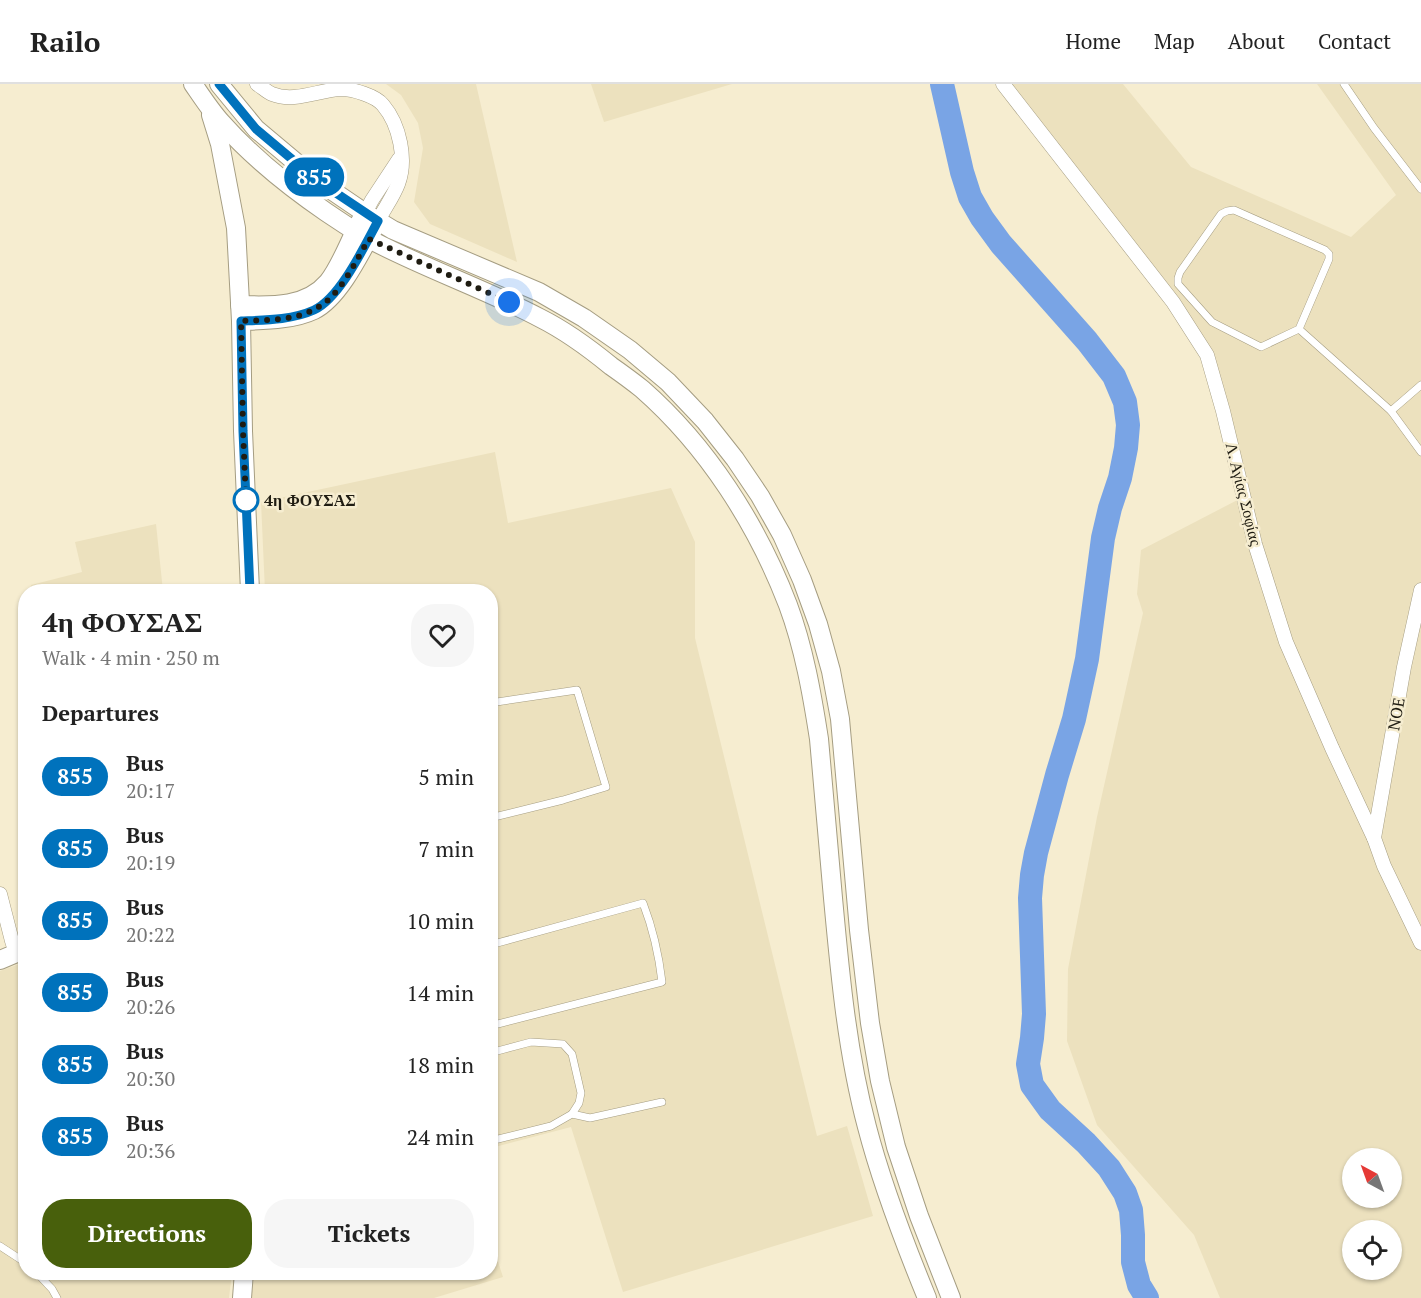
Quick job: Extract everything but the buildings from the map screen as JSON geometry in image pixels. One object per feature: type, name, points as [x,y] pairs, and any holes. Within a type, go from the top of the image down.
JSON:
[{"type":"street","points":[[193,84],[221,122],[257,159],[294,190],[362,235],[542,318],[585,344],[642,390],[678,425],[714,468],[747,518],[768,557],[788,605],[802,648],[819,739],[842,993],[854,1068],[880,1172],[927,1298]]},
{"type":"street","points":[[219,84],[256,129],[318,181],[371,217],[404,234],[539,292],[584,318],[630,350],[668,382],[705,421],[760,496],[782,535],[802,580],[818,624],[831,671],[838,709],[870,1023],[880,1081],[896,1147],[919,1216],[951,1298]]},
{"type":"street","points":[[241,313],[289,317],[316,309],[327,301],[336,292],[371,217],[398,184],[401,154],[396,125],[382,104],[360,92],[342,89],[291,97],[273,94],[256,84]]},
{"type":"street","name":"Λ. Αγίας Σοφίας","points":[[1003,84],[1173,302],[1207,355],[1255,544],[1286,642],[1374,838],[1384,866],[1421,943]]},
{"type":"street","points":[[208,105],[220,144],[236,228],[250,584]]},
{"type":"street","name":"NOE","points":[[1374,838],[1404,667],[1421,590]]},
{"type":"street","points":[[0,894],[14,954]]},
{"type":"street","points":[[242,1298],[243,1280]]},
{"type":"lane","points":[[1344,84],[1374,128],[1421,189]]},
{"type":"lane","points":[[1234,210],[1325,250],[1329,254],[1329,259],[1299,329],[1262,347],[1212,322],[1178,284],[1180,272],[1221,214],[1234,210]]},
{"type":"lane","points":[[1299,329],[1390,411],[1421,452]]},
{"type":"lane","points":[[1390,411],[1421,385]]},
{"type":"lane","points":[[498,702],[577,690],[606,787],[498,816]]},
{"type":"lane","points":[[498,943],[643,903],[662,982],[498,1024]]},
{"type":"lane","points":[[498,1051],[531,1042],[563,1044],[572,1054],[581,1093],[579,1103],[572,1114],[551,1126],[498,1139]]},
{"type":"lane","points":[[572,1114],[590,1118],[662,1102]]},
{"type":"lane","points":[[0,1246],[18,1258]]},
{"type":"lane","points":[[44,1280],[57,1298]]},
{"type":"shaded area","points":[[386,84],[476,84],[517,262],[430,224],[414,202],[423,148],[418,123],[401,95]]},
{"type":"shaded area","points":[[591,84],[732,84],[604,122]]},
{"type":"shaded area","points":[[1011,84],[1123,84],[1191,167],[1351,237],[1396,195],[1317,84],[1421,84],[1421,1298],[1220,1298],[1194,1235],[1097,1125],[1067,1041],[1068,969],[1097,817],[1143,613],[1137,594],[1141,550],[1249,494],[1213,355]]},
{"type":"shaded area","points":[[495,452],[508,523],[671,488],[695,542],[695,638],[817,1136],[847,1126],[873,1216],[623,1292],[571,1127],[498,1146],[498,584],[265,584],[261,502]]},
{"type":"shaded area","points":[[156,524],[162,584],[35,584],[82,572],[75,542]]},
{"type":"shaded area","points":[[18,965],[18,1280],[231,1280],[229,1298],[0,1298],[0,971]]},
{"type":"shaded area","points":[[498,1262],[503,1277],[498,1279]]},
{"type":"shaded area","points":[[254,1280],[493,1280],[434,1298],[251,1298]]},
{"type":"waterway","points":[[942,84],[962,172],[970,197],[982,218],[1001,244],[1087,341],[1114,376],[1125,402],[1128,425],[1126,448],[1103,538],[1087,659],[1074,719],[1057,775],[1032,875],[1030,898],[1034,1014],[1028,1064],[1032,1085],[1050,1110],[1109,1168],[1125,1193],[1131,1210],[1133,1262],[1139,1285],[1147,1298]]},
{"type":"bus line","name":"855","points":[[219,84],[256,129],[318,181],[378,221],[346,277],[327,301],[303,314],[241,321],[250,584]]},
{"type":"place","name":"4η ΦΟΥΣΑΣ","points":[[246,500]]},
{"type":"route","points":[[246,500],[241,321],[289,317],[316,309],[336,292],[369,239],[509,302]]}]
